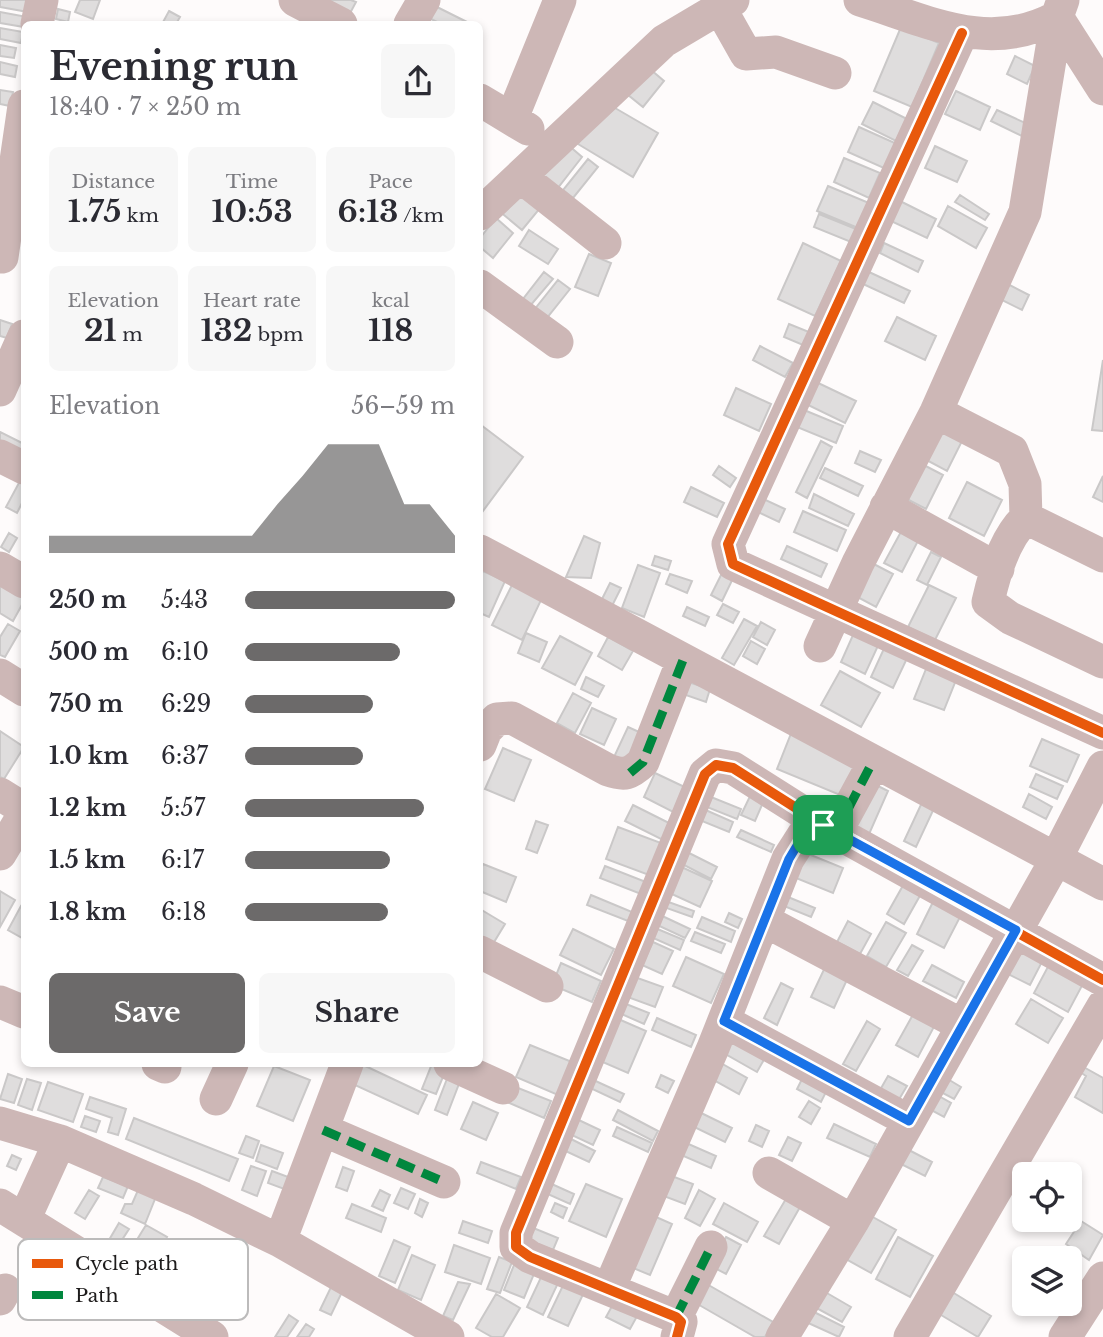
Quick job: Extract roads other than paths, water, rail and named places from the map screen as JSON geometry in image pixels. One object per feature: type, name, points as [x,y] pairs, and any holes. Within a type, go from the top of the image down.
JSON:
[{"type":"street","points":[[38,21],[42,0]]},
{"type":"street","points":[[295,0],[335,21]]},
{"type":"street","points":[[412,21],[424,0]]},
{"type":"street","points":[[512,118],[560,0]]},
{"type":"street","points":[[860,0],[962,33],[1003,34],[1037,28],[1060,8]]},
{"type":"street","points":[[483,211],[664,41],[727,4],[746,54],[776,52],[835,73]]},
{"type":"street","points":[[1060,8],[1103,89]]},
{"type":"street","points":[[820,646],[886,507],[936,412],[1025,212],[1060,8]]},
{"type":"street","points":[[962,33],[727,544],[733,564],[1103,733]]},
{"type":"street","points":[[483,102],[512,118],[551,146]]},
{"type":"street","points":[[9,263],[21,137]]},
{"type":"street","points":[[521,177],[606,243]]},
{"type":"street","points":[[483,288],[557,342]]},
{"type":"street","points":[[0,390],[21,344]]},
{"type":"street","points":[[936,412],[1012,451],[1025,484],[1026,518],[1015,529],[988,602],[996,610],[1103,662]]},
{"type":"street","points":[[0,456],[21,466]]},
{"type":"street","points":[[886,507],[998,569]]},
{"type":"street","points":[[1026,518],[1103,556]]},
{"type":"street","points":[[483,553],[1103,884]]},
{"type":"street","points":[[0,568],[21,580]]},
{"type":"street","points":[[483,738],[486,730],[497,719],[512,718],[608,770],[621,775],[631,773],[643,762],[683,660]]},
{"type":"street","points":[[0,676],[21,688]]},
{"type":"street","points":[[710,1247],[677,1327],[609,1289],[530,1257],[516,1247],[516,1233],[705,775],[716,765],[733,768],[830,829],[1103,980]]},
{"type":"street","points":[[609,1289],[724,1021],[789,859],[804,834],[830,829],[866,775]]},
{"type":"street","points":[[782,1337],[853,1221],[1101,777]]},
{"type":"street","points":[[0,794],[21,809]]},
{"type":"street","points":[[9,853],[21,819]]},
{"type":"street","points":[[765,921],[962,1025]]},
{"type":"street","points":[[483,954],[547,986]]},
{"type":"street","points":[[0,1002],[21,1011]]},
{"type":"street","points":[[910,1337],[1103,1006]]},
{"type":"street","points":[[724,1021],[909,1121]]},
{"type":"street","points":[[216,1099],[231,1067]]},
{"type":"street","points":[[279,1241],[346,1067]]},
{"type":"street","points":[[457,1067],[503,1088]]},
{"type":"street","points":[[0,1123],[60,1141],[194,1199],[279,1241],[448,1337]]},
{"type":"street","points":[[323,1129],[444,1182]]},
{"type":"street","points":[[55,1239],[12,1212],[60,1141]]},
{"type":"street","points":[[769,1173],[853,1221]]},
{"type":"street","points":[[1065,1337],[1103,1278]]},
{"type":"street","points":[[185,1320],[212,1337]]}]
